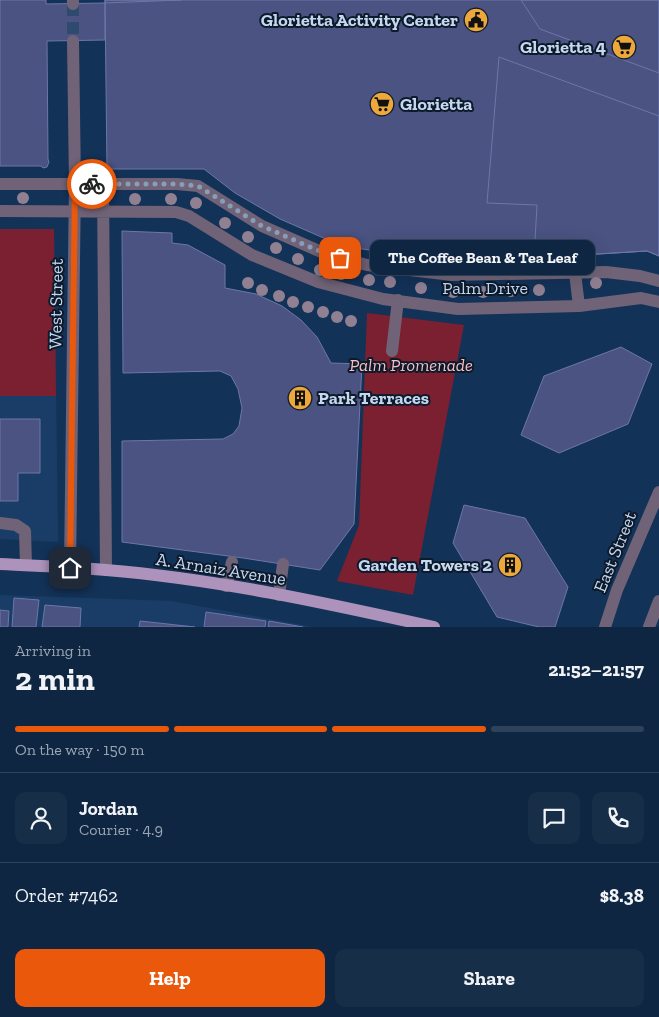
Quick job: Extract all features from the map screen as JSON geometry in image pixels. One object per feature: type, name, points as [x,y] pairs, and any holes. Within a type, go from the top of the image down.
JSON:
[{"type":"main road","name":"A. Arnaiz Avenue","points":[[0,564],[106,570],[226,586],[354,609],[434,627]]},
{"type":"street","name":"West Street","points":[[70,568],[75,211],[73,41]]},
{"type":"street","name":"Palm Drive","points":[[0,184],[177,184],[198,186],[262,226],[326,254],[368,265],[452,275],[621,273],[659,281]]},
{"type":"street","points":[[102,184],[106,570]]},
{"type":"street","name":"Palm Drive","points":[[0,211],[176,212],[189,216],[252,256],[318,282],[383,299],[458,309],[579,306],[641,298],[659,302]]},
{"type":"street","points":[[575,273],[579,306]]},
{"type":"street","points":[[392,351],[398,300]]},
{"type":"street","name":"East Street","points":[[605,627],[617,590],[659,492]]},
{"type":"street","points":[[0,523],[16,525],[25,531],[26,565]]},
{"type":"street","points":[[226,586],[232,562]]},
{"type":"street","points":[[278,595],[283,564]]},
{"type":"street","points":[[649,627],[659,601]]},
{"type":"shaded area","points":[[0,229],[54,229],[58,542],[0,539]]},
{"type":"shaded area","points":[[0,595],[171,601],[313,627],[0,627]]},
{"type":"green space","points":[[0,229],[54,229],[56,396],[0,396]]},
{"type":"green space","name":"Palm Promenade","points":[[367,313],[464,325],[413,595],[337,581],[359,525]]},
{"type":"building","points":[[0,0],[46,0],[46,4],[105,3],[105,40],[47,41],[49,162],[47,167],[0,166]]},
{"type":"building","name":"Glorietta","points":[[105,0],[659,0],[659,256],[647,251],[534,258],[461,259],[403,255],[342,246],[280,219],[235,193],[204,169],[107,169]]},
{"type":"building","points":[[105,0],[181,0],[105,3]]},
{"type":"building","name":"Glorietta 4","points":[[521,0],[659,0],[659,73],[540,29]]},
{"type":"building","points":[[499,57],[659,116],[659,256],[647,251],[534,258],[537,205],[487,203]]},
{"type":"building","name":"Park Terraces","points":[[122,231],[172,233],[172,243],[188,245],[225,265],[225,288],[256,294],[282,306],[301,320],[317,337],[331,363],[362,364],[354,524],[320,570],[122,542],[122,441],[223,439],[233,434],[239,426],[242,408],[238,389],[231,376],[220,371],[123,373]]},
{"type":"building","points":[[621,347],[652,364],[628,424],[559,453],[521,435],[544,376]]},
{"type":"building","points":[[0,419],[40,419],[40,473],[18,473],[18,501],[0,501]]},
{"type":"building","name":"Garden Towers 2","points":[[464,505],[525,518],[568,587],[555,627],[539,627],[497,617],[453,543]]},
{"type":"building","points":[[14,598],[39,600],[36,627],[12,627]]},
{"type":"building","points":[[45,605],[81,608],[80,627],[42,627]]},
{"type":"building","points":[[0,610],[9,611],[8,627],[0,627]]},
{"type":"building","points":[[206,612],[266,621],[265,627],[204,627]]},
{"type":"building","points":[[140,621],[195,627],[139,627]]},
{"type":"building","points":[[269,621],[303,627],[268,627]]},
{"type":"tunnel","points":[[73,4],[73,41]]},
{"type":"way so far","points":[[92,184],[177,184],[198,186],[262,226],[326,254],[340,258]]},
{"type":"place","name":"Glorietta Activity Center","points":[[476,20]]},
{"type":"place","name":"Glorietta 4","points":[[624,47]]},
{"type":"place","name":"Glorietta","points":[[382,104]]},
{"type":"place","name":"The Coffee Bean & Tea Leaf","points":[[340,258]]},
{"type":"place","name":"Park Terraces","points":[[300,398]]},
{"type":"place","name":"Garden Towers 2","points":[[510,565]]},
{"type":"route","points":[[70,568],[75,184],[92,184]]}]
